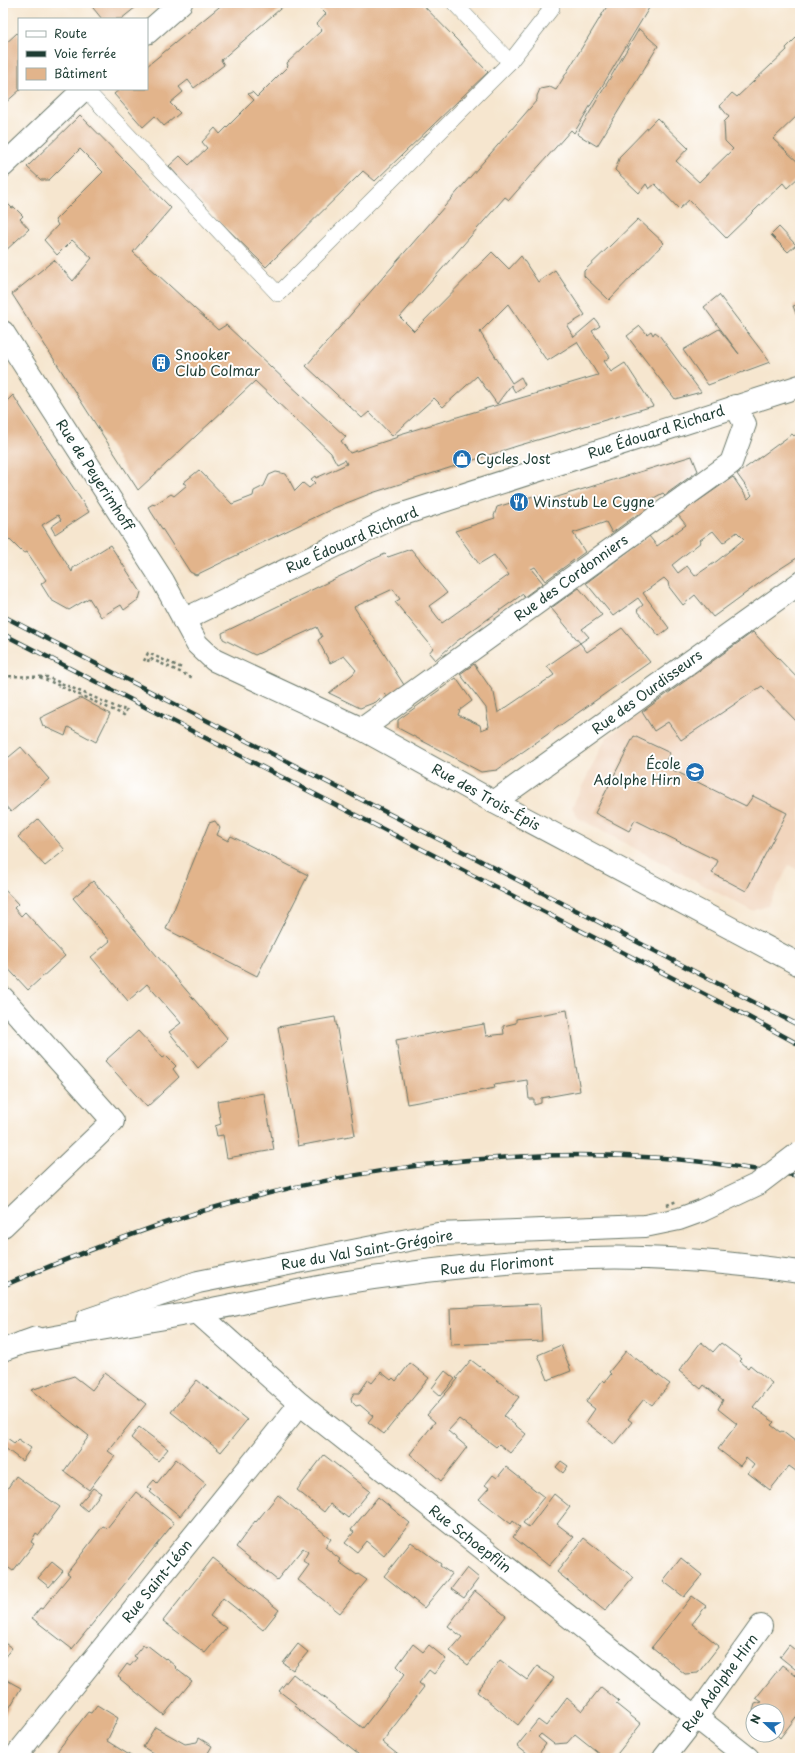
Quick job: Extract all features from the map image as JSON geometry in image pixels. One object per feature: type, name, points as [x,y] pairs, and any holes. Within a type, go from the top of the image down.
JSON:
[{"type":"street","points":[[148,32],[181,3]]},
{"type":"street","points":[[3,166],[83,90]]},
{"type":"street","name":"Rue de Peyerimhoff","points":[[3,332],[163,581],[183,620]]},
{"type":"street","name":"Rue Édouard Richard","points":[[183,620],[397,516],[800,386]]},
{"type":"street","name":"Rue des Cordonniers","points":[[362,729],[731,463],[745,424],[735,406]]},
{"type":"street","name":"Rue des Ourdisseurs","points":[[494,802],[800,583]]},
{"type":"street","name":"Rue des Trois-Épis","points":[[183,620],[197,644],[214,660],[362,729],[494,802],[800,965]]},
{"type":"street","points":[[3,998],[113,1121],[3,1226]]},
{"type":"street","name":"Rue du Val Saint-Grégoire","points":[[12,1346],[198,1282],[438,1234],[644,1226],[679,1219],[701,1212],[758,1184],[800,1152]]},
{"type":"street","name":"Rue du Florimont","points":[[197,1312],[328,1286],[456,1267],[564,1258],[615,1257],[681,1259],[800,1272]]},
{"type":"street","name":"Rue du Val Saint-Grégoire","points":[[12,1346],[197,1312]]},
{"type":"street","name":"Rue Schoepflin","points":[[197,1312],[300,1404],[748,1758]]},
{"type":"street","name":"Rue Saint-Léon","points":[[14,1758],[300,1404]]},
{"type":"street","name":"Rue Adolphe Hirn","points":[[664,1758],[696,1717],[761,1626]]},
{"type":"lane","points":[[454,3],[510,62]]},
{"type":"lane","points":[[85,90],[278,294],[510,62],[552,8],[546,3]]},
{"type":"path","points":[[148,653],[146,662],[149,658]]},
{"type":"path","points":[[3,676],[47,676],[123,710],[126,708],[124,715],[40,677]]},
{"type":"shaded area","name":"École Adolphe Hirn","points":[[753,632],[800,681],[800,871],[789,865],[768,906],[752,911],[578,818],[572,807],[606,738]]},
{"type":"building","points":[[89,3],[141,3],[122,18],[101,18]]},
{"type":"building","points":[[224,3],[287,3],[221,60],[224,65],[194,88],[188,80],[179,87],[183,92],[170,103],[180,113],[164,126],[155,116],[143,127],[114,94],[119,90],[148,90],[148,65]]},
{"type":"building","points":[[315,3],[421,3],[488,72],[375,181],[363,171],[266,267],[176,178],[178,176],[169,166],[180,156],[189,165],[207,148],[202,142],[215,128],[220,134],[254,100],[248,94],[252,92],[257,97],[288,66],[287,63],[322,30],[317,24],[326,14]]},
{"type":"building","points":[[609,3],[652,3],[574,133],[571,130],[509,200],[505,197],[400,317],[414,331],[492,252],[509,269],[521,256],[538,282],[555,270],[585,315],[567,326],[574,337],[595,319],[600,326],[592,331],[610,357],[604,361],[611,372],[625,363],[653,406],[517,446],[372,493],[334,508],[196,575],[190,572],[148,507],[153,504],[154,505],[171,494],[174,496],[187,485],[183,483],[199,470],[232,504],[253,496],[254,491],[264,486],[269,475],[276,472],[286,474],[295,491],[303,483],[309,488],[315,483],[311,479],[315,476],[316,478],[347,464],[345,460],[337,464],[331,453],[255,381],[138,490],[12,294],[54,260],[73,281],[92,258],[72,240],[57,255],[44,240],[58,225],[55,220],[103,172],[80,149],[49,180],[41,180],[27,167],[80,115],[171,208],[133,252],[218,330],[226,325],[346,437],[341,441],[350,453],[398,437],[397,435],[598,375],[577,342],[547,361],[508,304],[480,332],[512,383],[521,377],[525,385],[515,392],[511,385],[497,404],[477,376],[443,407],[434,398],[392,436],[369,412],[362,418],[306,366],[537,100],[540,89],[550,87],[556,90]]},
{"type":"building","points":[[639,29],[658,46],[597,146],[577,134]]},
{"type":"building","points":[[17,33],[18,34],[18,90],[20,90],[3,105],[3,46]]},
{"type":"building","points":[[800,34],[800,113],[773,139],[800,164],[800,176],[787,188],[783,183],[726,238],[689,200],[679,209],[655,184],[649,189],[646,184],[639,193],[615,170],[620,156],[657,118],[688,148],[676,161],[699,182],[733,149],[725,141],[724,122],[729,117],[720,106],[732,93],[737,97],[787,50],[786,48]]},
{"type":"building","points":[[3,199],[23,216],[20,219],[29,229],[3,253]]},
{"type":"building","points":[[638,219],[664,243],[609,300],[584,276],[584,271]]},
{"type":"building","points":[[779,227],[796,245],[788,252],[771,235]]},
{"type":"building","points":[[719,295],[770,362],[708,385],[683,350],[719,329],[739,354],[704,307]]},
{"type":"building","points":[[800,304],[800,324],[793,306]]},
{"type":"building","points":[[640,326],[647,334],[651,331],[653,335],[655,332],[659,335],[701,392],[675,399],[627,336]]},
{"type":"building","points":[[13,395],[89,512],[55,534],[51,527],[61,520],[58,515],[42,525],[72,572],[73,568],[110,545],[141,592],[139,599],[124,610],[121,605],[101,617],[89,598],[69,610],[51,600],[41,584],[46,580],[27,552],[25,553],[21,551],[3,533],[3,405]]},
{"type":"building","points":[[800,431],[800,556],[772,574],[713,617],[695,595],[683,605],[664,578],[643,593],[669,628],[659,636],[637,610],[643,605],[638,598],[613,616],[586,583],[649,536],[657,546],[686,525],[678,515],[733,477],[748,499],[752,495],[737,474],[792,434],[794,436]],"holes":[[[713,531],[723,543],[737,532],[744,539],[717,561],[695,576],[687,566],[678,573],[672,565],[701,542],[700,540]]]},
{"type":"building","points":[[692,456],[698,471],[665,495],[663,493],[648,501],[654,510],[641,520],[638,514],[612,533],[606,522],[573,533],[585,552],[545,581],[535,567],[531,569],[543,583],[524,597],[523,594],[457,641],[435,660],[429,653],[433,648],[395,602],[400,599],[393,589],[354,607],[406,688],[391,700],[384,694],[376,702],[360,708],[329,693],[356,670],[344,656],[330,663],[318,640],[322,637],[317,627],[255,655],[223,639],[222,633],[367,562],[385,554],[388,557],[411,549],[447,593],[429,606],[442,623],[509,575],[494,555],[479,564],[455,531],[495,518],[494,516],[497,507],[537,495],[543,507],[555,502],[554,498]]},
{"type":"building","points":[[579,588],[602,615],[582,629],[589,637],[580,643],[551,608]]},
{"type":"building","points":[[622,628],[650,662],[497,770],[481,772],[398,728],[398,720],[456,678],[472,701],[460,710],[458,715],[480,725],[481,730],[489,727],[486,708],[460,674],[474,664],[494,693],[498,713],[554,675],[547,666],[580,643],[587,652]]},
{"type":"building","points":[[753,632],[800,681],[800,725],[762,686],[681,740],[668,722],[654,731],[642,712]]},
{"type":"building","points":[[81,698],[110,714],[96,742],[68,727],[65,736],[43,726],[40,718]]},
{"type":"building","points":[[634,736],[670,753],[663,765],[746,806],[753,796],[787,813],[746,891],[712,873],[718,861],[635,820],[629,831],[595,813]]},
{"type":"building","points":[[21,747],[49,779],[11,812],[3,803],[3,762]]},
{"type":"building","points":[[38,819],[65,850],[45,866],[18,837]]},
{"type":"building","points":[[215,821],[220,828],[217,835],[228,841],[231,836],[308,875],[257,976],[166,929],[209,823]]},
{"type":"building","points":[[93,881],[228,1039],[198,1068],[169,1032],[181,1023],[147,984],[128,1001],[91,957],[110,941],[73,898]]},
{"type":"building","points":[[3,888],[18,904],[14,908],[21,916],[25,912],[65,956],[28,990],[3,963]]},
{"type":"building","points":[[567,1010],[580,1091],[541,1098],[541,1103],[534,1105],[534,1099],[529,1099],[527,1080],[494,1085],[495,1088],[407,1104],[396,1040],[484,1024],[486,1036],[504,1034],[503,1026],[516,1023],[516,1019]]},
{"type":"building","points":[[335,1017],[355,1135],[298,1146],[278,1027]]},
{"type":"building","points":[[138,1031],[163,1058],[166,1056],[176,1066],[173,1069],[179,1077],[147,1107],[105,1061]]},
{"type":"building","points":[[264,1093],[274,1150],[227,1158],[223,1135],[217,1136],[215,1126],[221,1124],[217,1101]]},
{"type":"building","points":[[540,1304],[542,1341],[451,1345],[450,1308]]},
{"type":"building","points":[[701,1342],[713,1352],[721,1343],[742,1359],[740,1361],[748,1368],[750,1365],[772,1383],[753,1407],[774,1422],[771,1425],[780,1432],[782,1431],[800,1445],[800,1474],[789,1466],[770,1490],[748,1473],[754,1465],[746,1458],[740,1466],[718,1449],[737,1424],[718,1409],[723,1400],[704,1385],[701,1389],[679,1371]]},
{"type":"building","points":[[561,1345],[571,1371],[548,1380],[538,1355]]},
{"type":"building","points":[[626,1351],[670,1384],[652,1405],[644,1399],[628,1419],[632,1422],[614,1444],[586,1422],[595,1409],[586,1402],[603,1380],[605,1382],[611,1374],[609,1372]]},
{"type":"building","points":[[471,1360],[519,1397],[504,1416],[526,1434],[510,1453],[499,1444],[496,1447],[459,1419],[448,1431],[467,1447],[441,1481],[410,1454],[435,1422],[427,1415],[458,1379],[456,1378]]},
{"type":"building","points":[[410,1363],[429,1378],[384,1434],[368,1422],[373,1416],[360,1405],[356,1406],[352,1402],[351,1398],[354,1393],[359,1393],[368,1380],[372,1383],[381,1372],[391,1380],[393,1378],[396,1381]]},
{"type":"building","points":[[445,1371],[455,1379],[441,1396],[432,1388]]},
{"type":"building","points":[[105,1373],[146,1404],[108,1451],[115,1456],[89,1490],[64,1471],[89,1436],[31,1390],[74,1376],[92,1390]]},
{"type":"building","points":[[197,1380],[247,1420],[221,1452],[171,1412]]},
{"type":"building","points":[[139,1427],[168,1449],[158,1461],[131,1438]]},
{"type":"building","points":[[3,1435],[14,1443],[18,1439],[31,1448],[22,1461],[5,1448],[3,1450]]},
{"type":"building","points":[[324,1455],[370,1491],[348,1518],[330,1504],[324,1512],[297,1490]]},
{"type":"building","points":[[176,1459],[206,1484],[180,1516],[150,1492],[152,1490],[148,1487],[154,1480],[157,1483]]},
{"type":"building","points":[[561,1461],[568,1466],[563,1473],[556,1467]]},
{"type":"building","points":[[506,1467],[544,1497],[523,1523],[529,1527],[554,1494],[570,1507],[557,1524],[574,1537],[549,1566],[513,1537],[520,1527],[513,1521],[511,1524],[479,1499],[489,1488],[485,1485],[493,1475],[497,1478]]},
{"type":"building","points":[[16,1476],[60,1507],[39,1535],[36,1533],[31,1542],[34,1544],[13,1571],[3,1564],[3,1495]]},
{"type":"building","points":[[93,1488],[101,1493],[87,1511],[79,1504]]},
{"type":"building","points":[[136,1492],[174,1523],[72,1649],[32,1618],[40,1608],[42,1609],[70,1575],[67,1573],[103,1526],[107,1528]]},
{"type":"building","points":[[278,1495],[331,1539],[325,1547],[341,1560],[339,1562],[357,1575],[358,1574],[367,1580],[340,1613],[298,1580],[309,1565],[303,1561],[308,1552],[303,1548],[277,1580],[236,1547],[255,1521],[256,1522]]},
{"type":"building","points":[[378,1497],[410,1523],[384,1556],[366,1541],[357,1552],[345,1543],[354,1532],[351,1530]]},
{"type":"building","points":[[584,1538],[633,1577],[605,1611],[557,1572]]},
{"type":"building","points":[[411,1542],[452,1574],[424,1608],[384,1576]]},
{"type":"building","points":[[213,1558],[279,1610],[263,1630],[223,1598],[210,1616],[226,1628],[205,1653],[163,1621]]},
{"type":"building","points":[[681,1558],[702,1575],[684,1597],[663,1581]]},
{"type":"building","points":[[52,1562],[63,1571],[49,1587],[38,1578]]},
{"type":"building","points":[[467,1568],[479,1578],[464,1598],[451,1589]]},
{"type":"building","points":[[475,1591],[506,1616],[468,1665],[450,1651],[462,1637],[448,1626]]},
{"type":"building","points":[[692,1596],[706,1606],[692,1624],[719,1646],[698,1673],[685,1674],[652,1647]]},
{"type":"building","points":[[3,1642],[12,1648],[3,1659]]},
{"type":"building","points":[[298,1644],[308,1652],[293,1670],[283,1663]]},
{"type":"building","points":[[413,1644],[423,1652],[429,1645],[446,1659],[434,1674],[429,1670],[419,1683],[424,1687],[382,1742],[402,1758],[363,1758],[294,1706],[296,1704],[279,1691],[293,1674],[363,1728],[405,1674],[397,1666]]},
{"type":"building","points":[[143,1645],[146,1647],[147,1645],[165,1659],[166,1658],[176,1667],[175,1668],[192,1681],[164,1715],[118,1676],[127,1664],[130,1666],[137,1658],[134,1656]]},
{"type":"building","points":[[789,1645],[800,1654],[800,1673],[780,1657]]},
{"type":"building","points":[[500,1660],[527,1680],[537,1666],[554,1678],[518,1725],[477,1692]]},
{"type":"building","points":[[782,1665],[800,1679],[800,1720],[796,1717],[785,1731],[785,1703],[758,1703],[762,1702],[756,1698]]},
{"type":"building","points":[[3,1678],[21,1688],[3,1719]]},
{"type":"building","points":[[601,1687],[619,1701],[616,1704],[641,1724],[614,1758],[605,1758],[575,1734],[567,1743],[554,1744],[541,1734],[538,1737],[546,1744],[536,1758],[532,1758],[517,1746],[538,1720],[546,1726],[567,1698],[582,1711]]},
{"type":"building","points":[[97,1705],[118,1718],[107,1741],[134,1758],[57,1758],[58,1750],[88,1712],[91,1713]]},
{"type":"building","points":[[155,1727],[185,1744],[197,1742],[199,1738],[212,1746],[205,1758],[183,1758],[178,1755],[177,1758],[161,1758],[143,1747]]},
{"type":"railway","points":[[3,616],[800,1026]]},
{"type":"railway","points":[[3,634],[741,1013],[800,1045]]},
{"type":"railway","points":[[3,1286],[100,1246],[199,1212],[312,1183],[428,1164],[545,1156],[604,1155],[679,1159],[800,1176]]},
{"type":"place","name":"Snooker Club Colmar","points":[[161,363]]},
{"type":"place","name":"Cycles Jost","points":[[462,459]]},
{"type":"place","name":"Winstub Le Cygne","points":[[519,502]]},
{"type":"place","name":"École Adolphe Hirn","points":[[695,772]]}]
